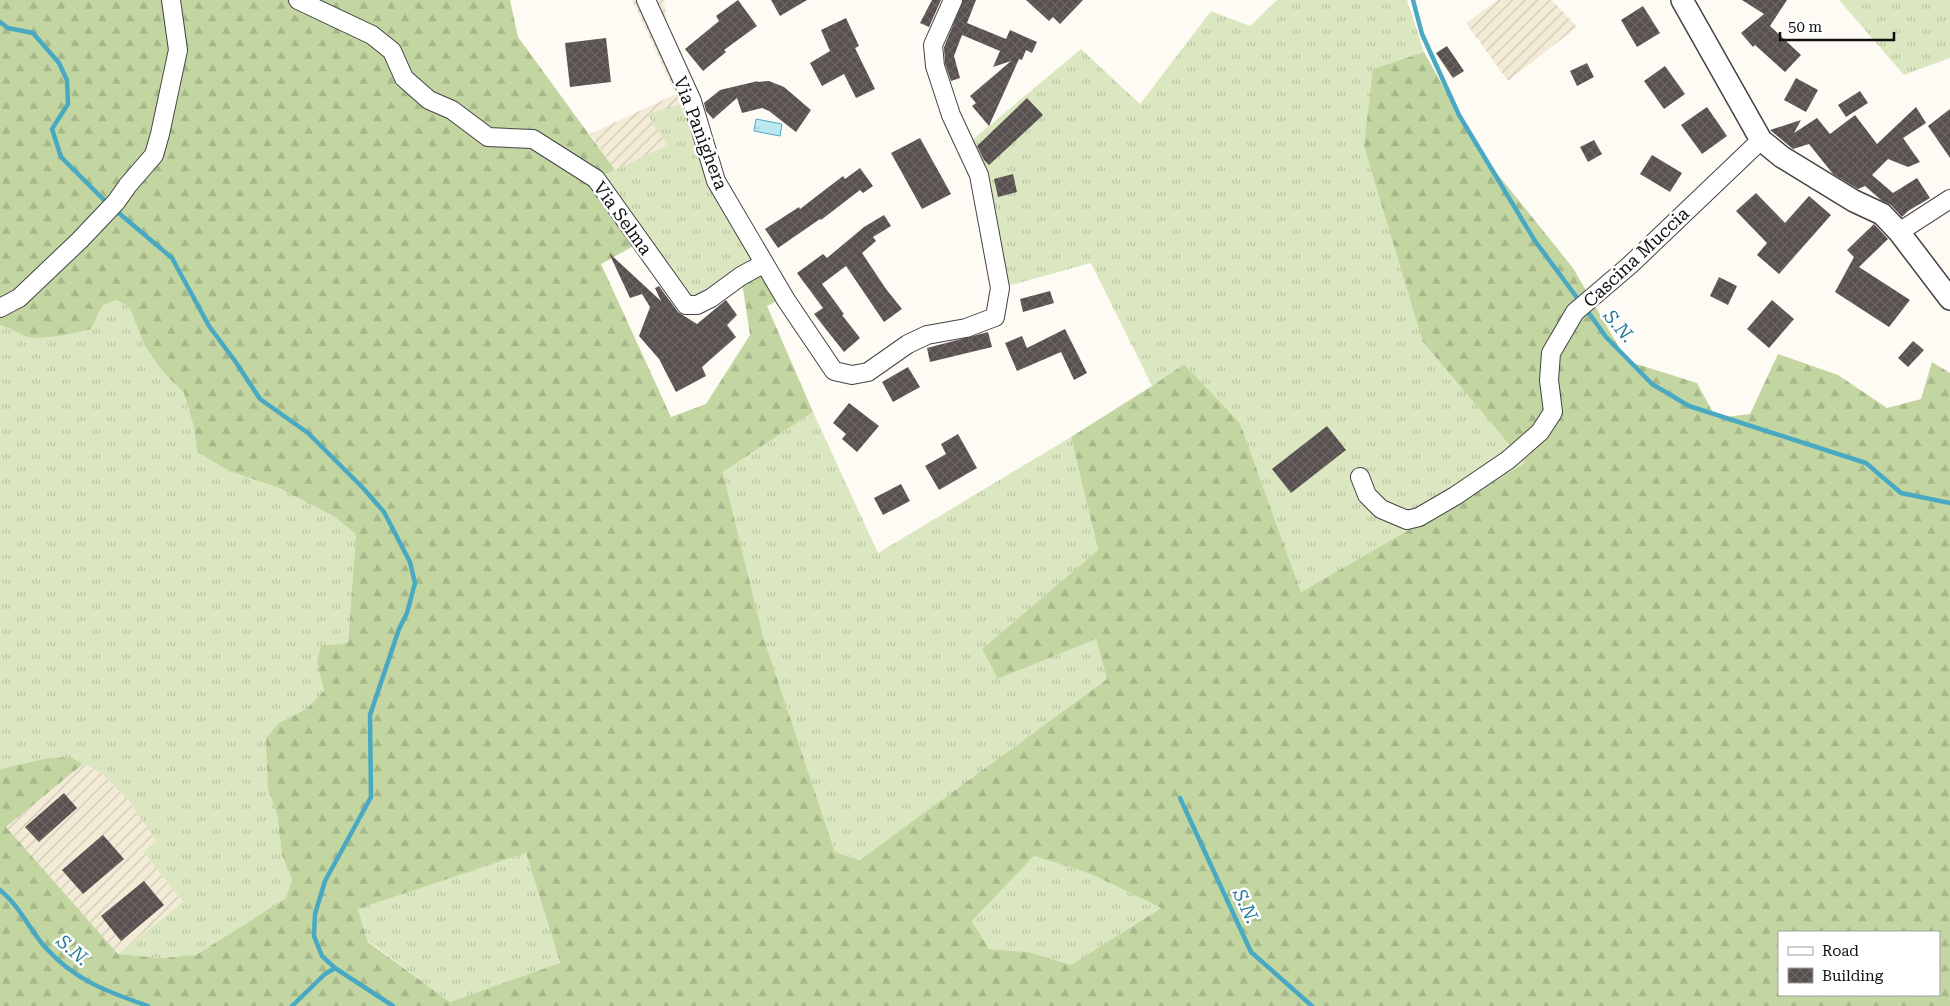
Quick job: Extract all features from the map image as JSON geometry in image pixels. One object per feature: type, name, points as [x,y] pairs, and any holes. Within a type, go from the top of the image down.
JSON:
[{"type":"street","points":[[0,308],[19,298],[80,240],[111,207],[154,155],[178,50],[171,0]]},
{"type":"street","name":"Via Selma","points":[[298,0],[372,35],[392,50],[404,78],[429,100],[452,110],[488,137],[533,139],[596,178],[686,305],[697,305],[711,298],[741,276],[763,264]]},
{"type":"street","name":"Via Panighera","points":[[646,0],[692,101],[716,181],[763,264],[816,347],[834,371],[852,376],[868,372],[908,344],[927,335],[966,328],[995,317],[1000,288],[979,175],[951,116],[935,66],[933,44],[953,0]]},
{"type":"street","points":[[1682,0],[1760,140],[1782,157],[1854,201],[1882,214],[1899,232],[1950,299]]},
{"type":"street","name":"Cascina Muccia","points":[[1360,477],[1367,495],[1381,509],[1407,520],[1419,517],[1455,496],[1508,460],[1540,432],[1553,412],[1549,380],[1551,353],[1582,306],[1630,265],[1760,140]]},
{"type":"street","points":[[1899,232],[1950,199]]},
{"type":"shaded area","points":[[632,0],[664,0],[668,32],[691,101],[667,145],[615,170],[590,134],[676,94]]},
{"type":"shaded area","points":[[1498,0],[1552,0],[1577,27],[1508,81],[1466,23]]},
{"type":"shaded area","points":[[83,764],[102,774],[129,801],[156,841],[143,852],[183,902],[118,954],[6,827]]},
{"type":"green space","points":[[0,0],[510,0],[518,37],[615,170],[596,178],[641,242],[601,264],[671,417],[706,404],[750,335],[741,276],[760,261],[783,298],[767,306],[813,412],[723,472],[763,636],[835,852],[860,860],[1107,679],[1096,639],[998,679],[982,649],[1098,550],[1071,437],[1184,364],[1240,423],[1301,592],[1525,463],[1423,342],[1364,146],[1373,69],[1424,52],[1487,161],[1573,268],[1627,361],[1697,383],[1716,418],[1750,414],[1778,354],[1838,375],[1887,408],[1921,399],[1932,362],[1950,373],[1950,1006],[0,1006],[0,769],[47,758],[71,757],[83,764],[6,827],[118,954],[161,958],[196,955],[286,898],[292,879],[282,855],[277,815],[268,789],[266,738],[279,723],[306,709],[324,691],[317,662],[321,646],[348,643],[356,534],[333,516],[279,488],[229,471],[197,452],[194,428],[184,393],[163,372],[145,346],[129,307],[116,300],[102,306],[91,329],[52,337],[29,337],[0,325]],"holes":[[[526,853],[560,963],[450,1002],[368,942],[358,909]],[[1034,856],[1091,874],[1161,908],[1071,965],[1029,952],[989,949],[972,921]]]},
{"type":"green space","points":[[1277,0],[1407,0],[1424,52],[1373,69],[1423,342],[1526,463],[1301,592],[1240,423],[1184,364],[1152,386],[1091,263],[1004,287],[971,141],[1081,49],[1140,104],[1211,11],[1250,26]]},
{"type":"green space","points":[[1839,0],[1950,0],[1950,58],[1904,75]]},
{"type":"green space","points":[[691,101],[760,261],[697,305],[596,179],[667,145],[647,114]]},
{"type":"green space","points":[[116,300],[129,307],[145,346],[163,372],[184,393],[194,428],[197,452],[229,471],[279,488],[333,516],[356,534],[348,643],[317,662],[324,691],[306,709],[279,723],[268,789],[277,815],[282,855],[292,879],[286,898],[196,955],[161,958],[118,954],[183,902],[143,852],[156,841],[129,801],[102,774],[71,757],[47,758],[0,769],[0,325],[9,327],[29,337],[91,329],[102,306]]},
{"type":"green space","points":[[813,412],[878,553],[1071,437],[1098,550],[982,649],[998,679],[1096,639],[1107,679],[861,860],[835,852],[763,636],[723,472]]},
{"type":"green space","points":[[526,853],[560,964],[450,1002],[368,941],[358,909]]},
{"type":"green space","points":[[1034,856],[1091,874],[1161,908],[1071,965],[1029,952],[989,949],[972,921]]},
{"type":"water","points":[[756,119],[782,124],[780,136],[754,131]]},
{"type":"building","points":[[738,0],[757,26],[724,50],[726,52],[703,71],[685,49],[719,21],[716,16]]},
{"type":"building","points":[[771,0],[807,0],[780,16]]},
{"type":"building","points":[[932,0],[941,0],[929,27],[920,23]]},
{"type":"building","points":[[963,0],[976,0],[967,23],[1006,39],[1010,30],[1037,42],[1032,53],[1026,50],[1022,60],[1019,59],[989,126],[972,106],[976,103],[970,96],[1011,61],[993,67],[1000,51],[962,35],[954,56],[960,78],[951,81],[945,64],[944,47]]},
{"type":"building","points":[[1026,0],[1083,0],[1060,24],[1053,17],[1049,21]]},
{"type":"building","points":[[1742,0],[1787,0],[1770,26],[1801,55],[1785,72],[1755,45],[1753,47],[1741,33],[1764,14]]},
{"type":"building","points":[[1643,6],[1660,33],[1637,47],[1621,20]]},
{"type":"building","points":[[846,18],[859,46],[855,48],[875,89],[856,98],[844,74],[822,86],[810,63],[830,51],[821,30]]},
{"type":"building","points":[[606,38],[611,82],[570,87],[565,43]]},
{"type":"building","points":[[1447,46],[1464,71],[1453,78],[1436,53]]},
{"type":"building","points":[[1587,63],[1594,77],[1577,86],[1570,71]]},
{"type":"building","points":[[1665,66],[1685,94],[1664,109],[1644,81]]},
{"type":"building","points":[[1796,78],[1818,90],[1806,112],[1784,100]]},
{"type":"building","points":[[758,81],[769,81],[784,87],[811,110],[796,132],[769,111],[762,108],[742,113],[737,98],[713,119],[706,111],[704,103],[720,90]]},
{"type":"building","points":[[1860,91],[1868,103],[1846,117],[1838,105]]},
{"type":"building","points":[[1027,98],[1043,115],[989,165],[984,160],[977,146]]},
{"type":"building","points":[[1707,107],[1727,136],[1702,154],[1681,125]]},
{"type":"building","points":[[1916,107],[1926,123],[1903,138],[1920,162],[1908,167],[1888,159],[1872,175],[1893,193],[1917,178],[1930,198],[1908,211],[1902,217],[1891,205],[1881,200],[1865,186],[1858,189],[1833,174],[1809,144],[1793,149],[1770,130],[1801,120],[1794,133],[1817,118],[1830,134],[1855,115],[1877,144]]},
{"type":"building","points":[[1950,109],[1950,158],[1928,126]]},
{"type":"building","points":[[920,138],[951,194],[922,209],[891,153]]},
{"type":"building","points":[[1594,140],[1602,154],[1588,162],[1580,147]]},
{"type":"building","points":[[1652,155],[1682,173],[1670,192],[1640,174]]},
{"type":"building","points":[[860,168],[873,186],[863,193],[860,190],[821,220],[778,248],[765,229],[799,207],[800,209],[843,176],[845,179]]},
{"type":"building","points":[[1013,174],[1017,192],[998,197],[994,179]]},
{"type":"building","points":[[1756,193],[1785,223],[1809,196],[1831,215],[1779,274],[1757,255],[1767,243],[1736,211]]},
{"type":"building","points":[[884,215],[891,226],[873,237],[876,241],[862,253],[902,309],[884,322],[846,266],[822,284],[860,338],[844,352],[814,314],[823,308],[797,273],[823,254],[827,258],[864,227]]},
{"type":"building","points":[[1874,224],[1888,239],[1859,267],[1910,300],[1889,327],[1835,292],[1854,257],[1847,250]]},
{"type":"building","points":[[609,253],[661,301],[655,288],[659,286],[678,312],[697,324],[726,300],[737,315],[727,325],[736,337],[702,367],[706,376],[676,392],[659,359],[639,336],[650,307],[642,294],[630,298]]},
{"type":"building","points":[[1719,277],[1737,286],[1728,305],[1710,296]]},
{"type":"building","points":[[1050,291],[1054,303],[1023,312],[1020,299]]},
{"type":"building","points":[[1772,300],[1794,319],[1769,348],[1747,329]]},
{"type":"building","points":[[1065,329],[1087,373],[1074,380],[1061,352],[1017,371],[1005,343],[1022,336],[1027,348]]},
{"type":"building","points":[[988,332],[992,347],[930,362],[927,348]]},
{"type":"building","points":[[1913,341],[1924,350],[1908,367],[1898,358]]},
{"type":"building","points":[[908,367],[920,387],[893,402],[882,382]]},
{"type":"building","points":[[849,403],[879,426],[857,452],[842,439],[846,434],[833,423]]},
{"type":"building","points":[[1327,426],[1346,450],[1291,493],[1272,469]]},
{"type":"building","points":[[958,434],[977,468],[939,490],[925,466],[946,454],[941,444]]},
{"type":"building","points":[[901,484],[910,501],[883,515],[874,498]]},
{"type":"building","points":[[64,793],[77,808],[39,842],[25,827]]},
{"type":"building","points":[[103,835],[124,859],[83,894],[62,870]]},
{"type":"building","points":[[144,881],[164,905],[121,941],[101,916]]},
{"type":"waterway","name":"S.N.","points":[[1413,0],[1422,34],[1459,115],[1535,241],[1581,303]]},
{"type":"waterway","points":[[0,22],[8,28],[33,33],[59,63],[67,80],[68,104],[52,129],[61,157],[108,204]]},
{"type":"waterway","points":[[114,209],[172,258],[209,326],[260,399],[308,433],[363,488],[384,512],[410,562],[415,583],[407,613],[399,629],[370,715],[371,797],[325,881],[315,914],[314,936],[322,956],[335,968],[393,1006]]},
{"type":"waterway","name":"S.N.","points":[[1586,309],[1606,337],[1652,384],[1689,406],[1866,463],[1901,493],[1950,503]]},
{"type":"waterway","name":"S.N.","points":[[1180,798],[1251,952],[1312,1006]]},
{"type":"waterway","name":"S.N.","points":[[0,890],[19,910],[45,947],[68,968],[92,984],[148,1006]]},
{"type":"waterway","name":"S.N.","points":[[292,1006],[325,974],[335,968]]}]
